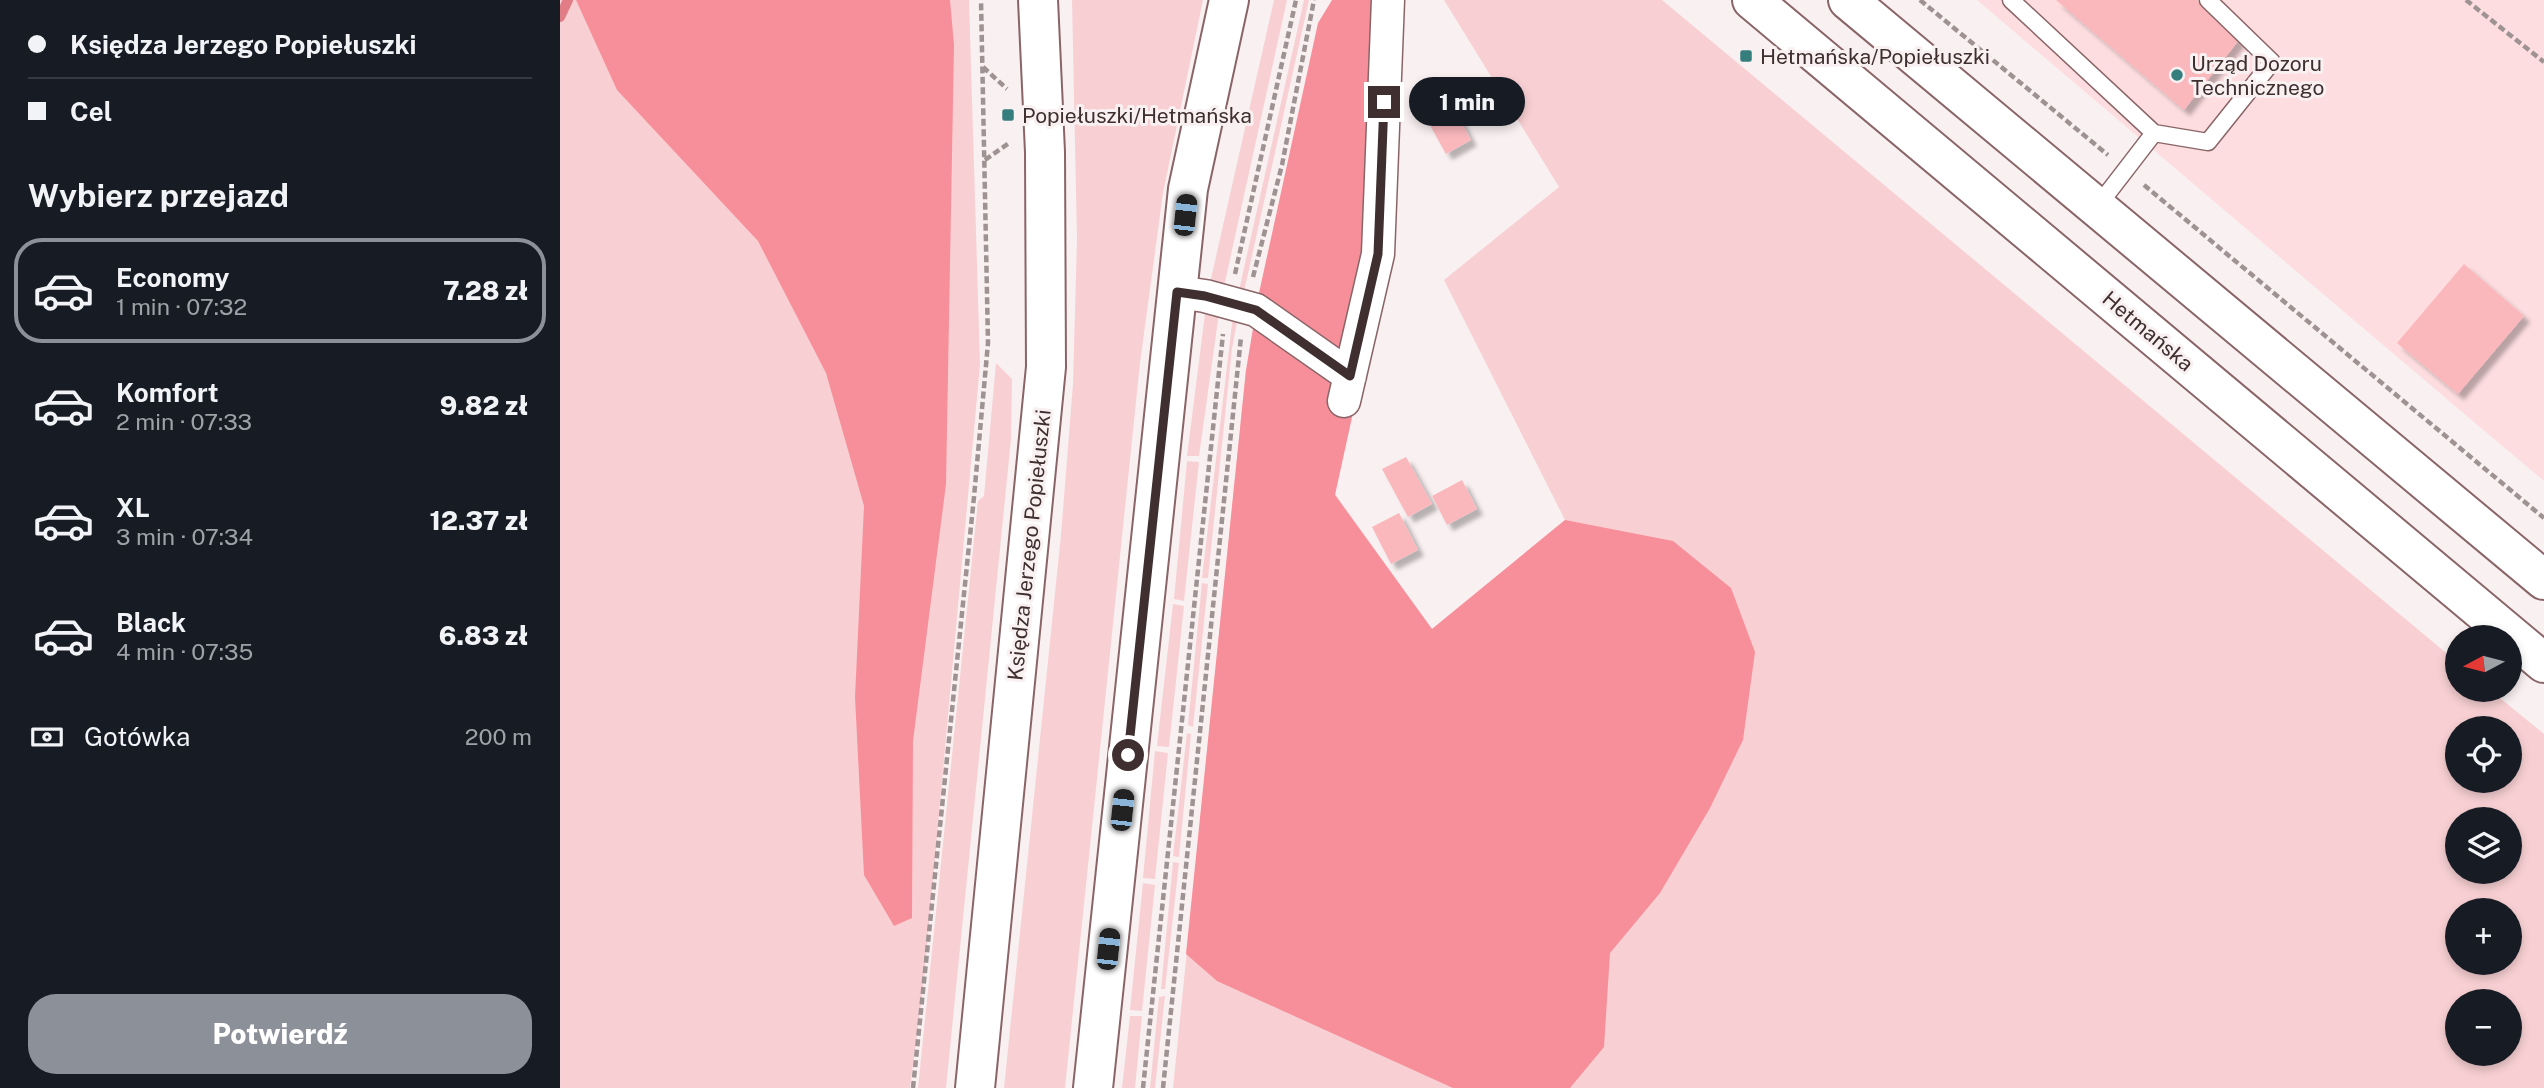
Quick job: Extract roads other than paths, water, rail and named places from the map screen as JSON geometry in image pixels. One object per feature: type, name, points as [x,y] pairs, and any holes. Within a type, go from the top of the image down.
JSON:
[{"type":"main road","name":"Księdza Jerzego Popiełuszki","points":[[975,1088],[1046,367],[1045,152],[1038,0]]},
{"type":"main road","points":[[1093,1088],[1188,189],[1229,0]]},
{"type":"main road","name":"Hetmańska","points":[[1752,0],[2544,663]]},
{"type":"main road","points":[[1848,0],[2544,580]]},
{"type":"street","points":[[1177,292],[1205,296],[1256,310],[1347,389],[1378,254],[1388,0]]},
{"type":"lane","points":[[2011,0],[2154,133],[2207,142],[2272,62],[2208,0]]},
{"type":"lane","points":[[2097,207],[2154,133]]},
{"type":"waterway","points":[[560,17],[568,0]]},
{"type":"place","name":"Hetmańska/Popiełuszki","points":[[1746,56]]},
{"type":"place","name":"Urząd Dozoru Technicznego","points":[[2177,75]]},
{"type":"place","name":"Popiełuszki/Hetmańska","points":[[1008,115]]}]
